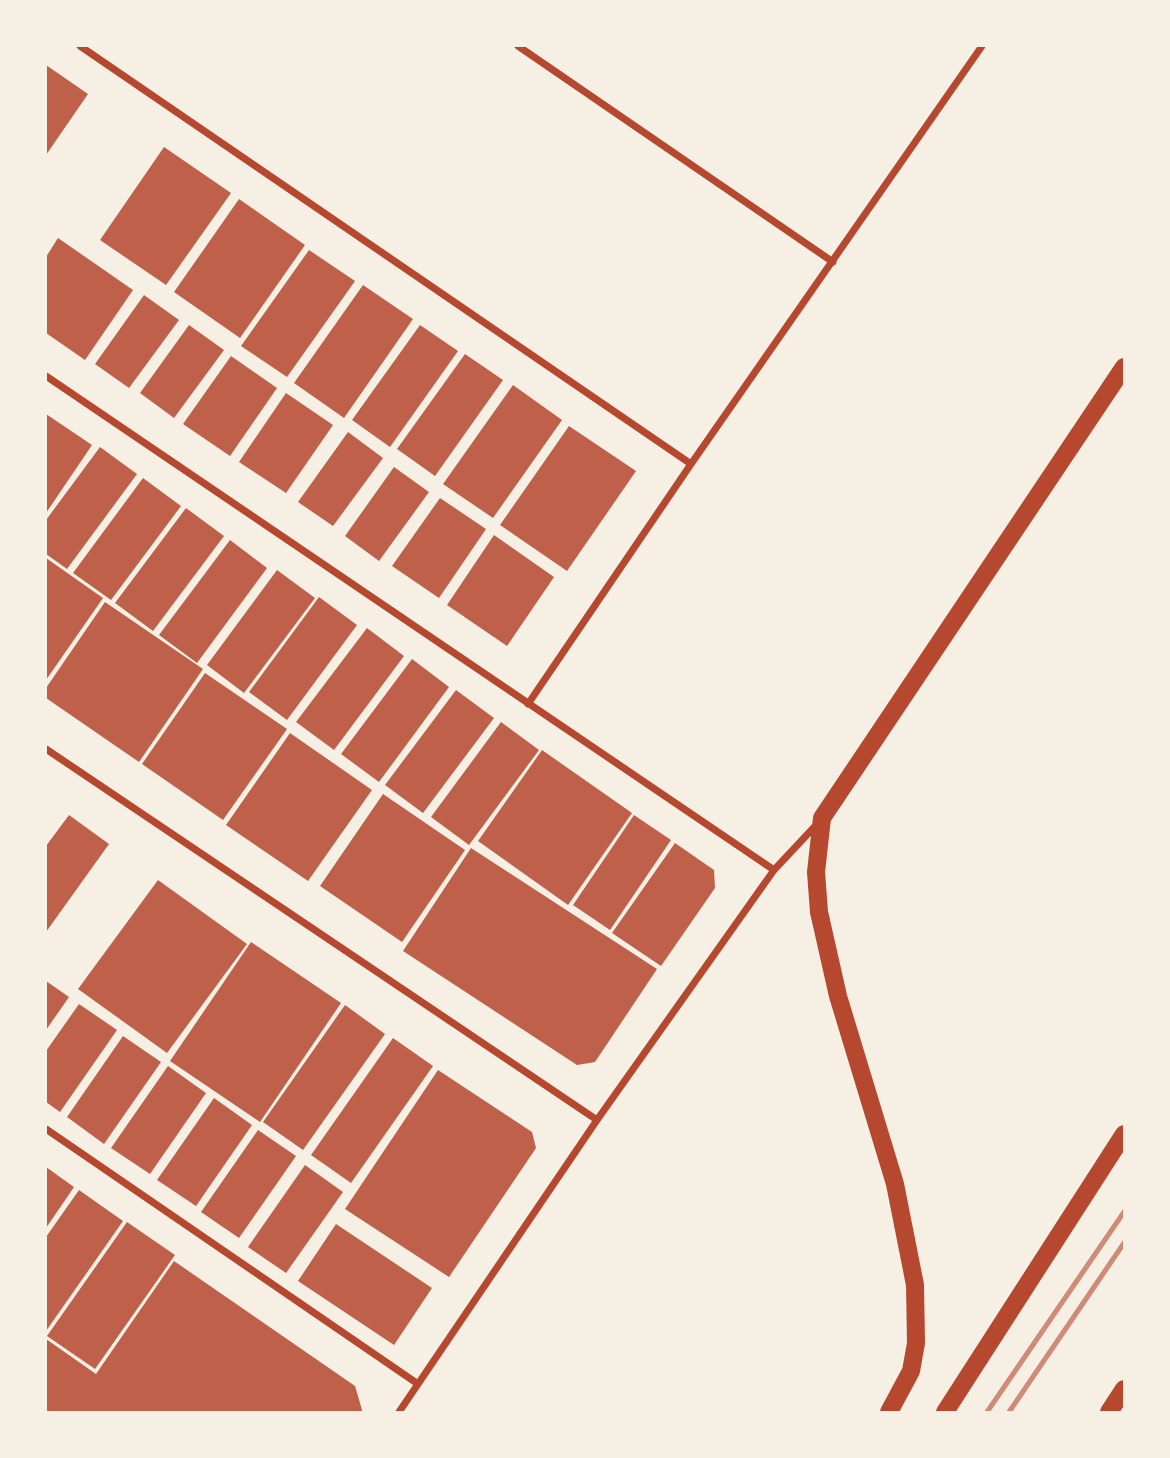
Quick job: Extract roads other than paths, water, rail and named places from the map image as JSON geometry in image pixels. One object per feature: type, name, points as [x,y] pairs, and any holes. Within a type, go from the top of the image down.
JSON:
[{"type":"main road","points":[[889,1412],[911,1371],[916,1343],[915,1285],[895,1184],[838,996],[819,912],[816,872],[822,818],[1125,367]]},
{"type":"main road","points":[[944,1412],[1125,1134]]},
{"type":"main road","points":[[1109,1412],[1125,1389]]},
{"type":"street","points":[[80,46],[691,464]]},
{"type":"street","points":[[518,46],[833,262]]},
{"type":"street","points":[[528,704],[691,464],[982,46]]},
{"type":"street","points":[[46,376],[774,870]]},
{"type":"street","points":[[46,749],[597,1120]]},
{"type":"street","points":[[399,1412],[597,1120],[774,870],[822,818]]},
{"type":"street","points":[[46,1129],[418,1384]]},
{"type":"railway","points":[[987,1412],[1124,1212]]},
{"type":"railway","points":[[1009,1412],[1124,1243]]}]
